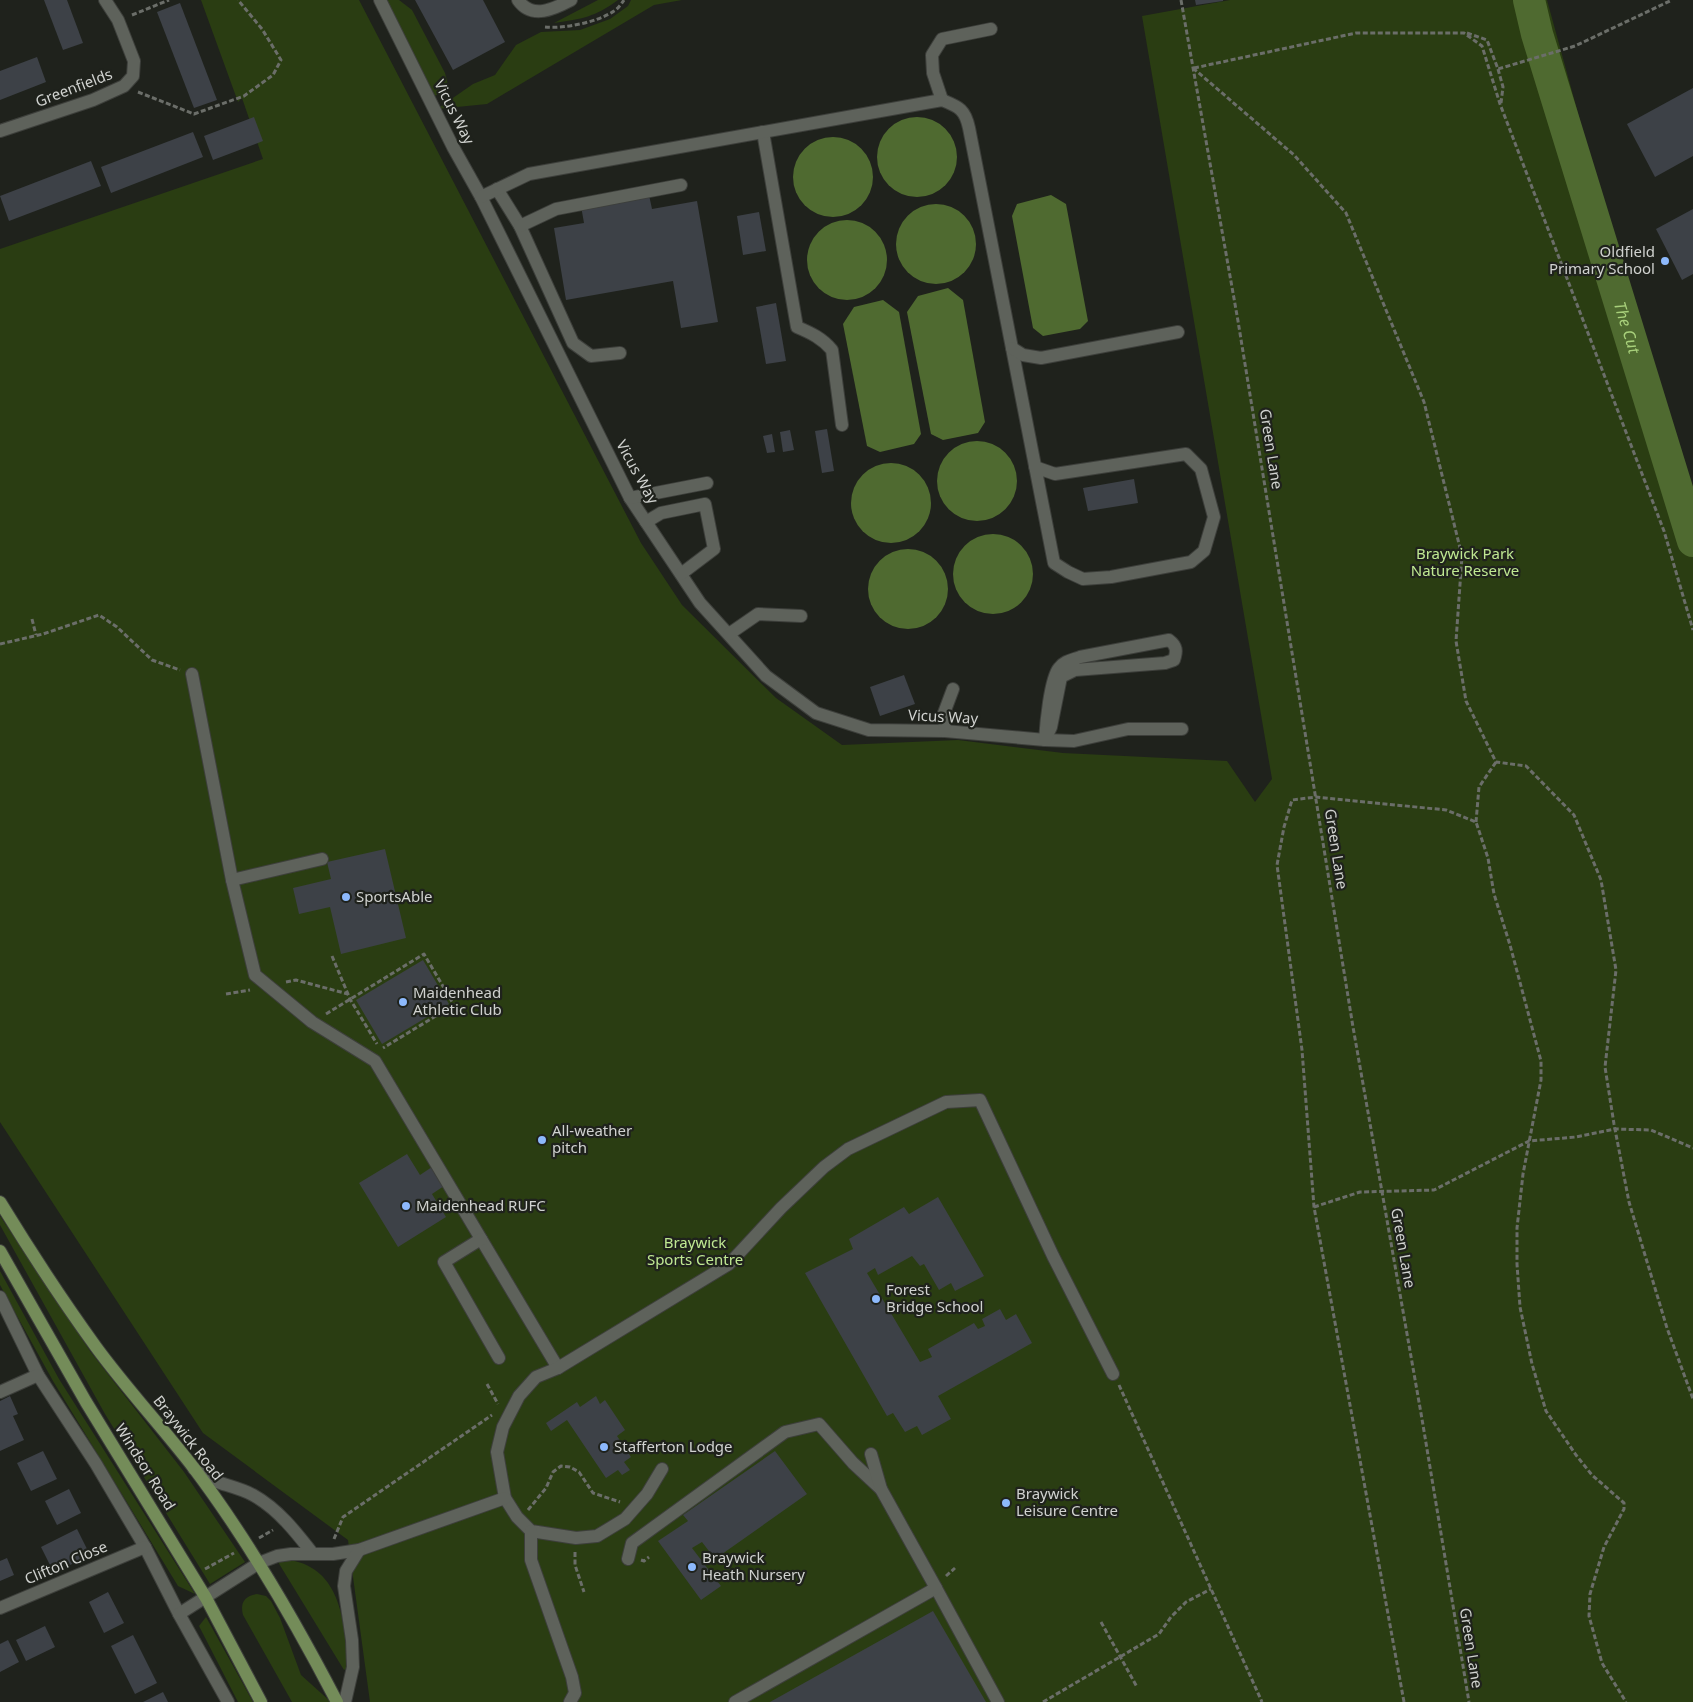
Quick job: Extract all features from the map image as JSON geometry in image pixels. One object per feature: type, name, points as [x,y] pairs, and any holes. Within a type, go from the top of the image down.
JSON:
[{"type":"main road","name":"Braywick Road","points":[[0,1202],[24,1242],[96,1347],[194,1468],[247,1545],[299,1629],[337,1702]]},
{"type":"main road","name":"Windsor Road","points":[[0,1251],[86,1402],[206,1598],[260,1702]]},
{"type":"street","name":"Greenfields","points":[[0,131],[93,100],[124,86],[133,76],[134,61],[118,20],[105,0]]},
{"type":"street","name":"Vicus Way","points":[[380,0],[453,147],[481,197],[630,498],[700,603],[766,676],[816,712],[869,730],[945,731],[1045,740],[1074,740],[1128,729],[1182,729]]},
{"type":"street","points":[[518,0],[530,9],[538,11],[552,10],[571,0]]},
{"type":"street","points":[[942,100],[933,73],[932,55],[942,39],[991,29]]},
{"type":"street","points":[[481,197],[529,174],[942,100],[955,106],[966,115],[1054,563],[1068,572],[1083,578],[1111,577],[1191,562],[1204,551],[1214,518],[1202,470],[1186,454],[1055,474],[1035,466]]},
{"type":"street","points":[[763,132],[797,327],[814,334],[826,342],[832,350],[842,425]]},
{"type":"street","points":[[520,226],[556,209],[681,185]]},
{"type":"street","points":[[497,190],[520,226],[573,343],[591,356],[620,353]]},
{"type":"street","points":[[1012,348],[1023,354],[1041,358],[1178,332]]},
{"type":"street","points":[[630,498],[707,483]]},
{"type":"street","points":[[646,522],[661,513],[705,504],[714,549],[681,574]]},
{"type":"street","points":[[729,634],[758,614],[801,616]]},
{"type":"street","points":[[1169,640],[1174,644],[1177,652],[1174,660],[1165,663],[1074,670],[1061,677],[1051,727],[1045,740],[1046,723],[1055,674],[1068,661],[1169,640]]},
{"type":"street","points":[[192,674],[232,880],[255,975],[312,1022],[375,1061],[558,1368]]},
{"type":"street","points":[[945,731],[944,712],[953,689]]},
{"type":"street","points":[[232,880],[322,858]]},
{"type":"street","points":[[662,1468],[647,1494],[625,1520],[597,1536],[576,1538],[531,1531],[517,1516],[505,1498],[497,1452],[506,1410],[536,1377],[558,1368],[729,1264],[781,1208],[824,1167],[848,1149],[946,1102],[980,1100],[1053,1256],[1113,1374]]},
{"type":"street","points":[[481,1239],[444,1262],[499,1358]]},
{"type":"street","points":[[0,1297],[38,1375],[96,1464],[145,1547],[222,1700]]},
{"type":"street","points":[[0,1392],[38,1375]]},
{"type":"street","points":[[628,1558],[632,1543],[786,1432],[819,1424],[853,1464],[881,1489]]},
{"type":"street","points":[[871,1454],[881,1489],[998,1702]]},
{"type":"street","points":[[194,1468],[216,1481],[253,1495],[286,1522],[313,1554]]},
{"type":"street","points":[[179,1614],[259,1563],[277,1556],[290,1554],[333,1554],[359,1550],[505,1498]]},
{"type":"street","points":[[531,1531],[531,1560],[572,1677],[575,1693],[570,1702]]},
{"type":"street","name":"Clifton Close","points":[[0,1608],[145,1547]]},
{"type":"street","points":[[346,1702],[353,1667],[352,1640],[344,1586],[346,1571],[359,1550]]},
{"type":"street","points":[[735,1702],[936,1588]]},
{"type":"path","points":[[118,20],[168,0]]},
{"type":"path","points":[[124,86],[194,114],[244,96],[272,74],[281,60],[262,29],[238,0]]},
{"type":"path","points":[[530,9],[532,19],[538,26],[550,28],[587,22],[604,17],[616,10],[624,0]]},
{"type":"path","name":"Green Lane","points":[[1181,0],[1238,321],[1352,1027],[1420,1410],[1469,1702]]},
{"type":"path","points":[[1498,70],[1575,46],[1672,0]]},
{"type":"path","points":[[1193,68],[1356,33],[1464,32],[1487,40],[1503,87],[1500,104]]},
{"type":"path","points":[[1464,32],[1482,46],[1500,104],[1664,531],[1693,630]]},
{"type":"path","points":[[1193,68],[1294,155],[1346,213],[1424,402],[1462,556],[1456,641],[1466,701],[1496,762]]},
{"type":"path","points":[[0,644],[99,616],[117,627],[152,660],[192,674]]},
{"type":"path","points":[[32,619],[36,635]]},
{"type":"path","points":[[1496,762],[1479,787],[1476,822],[1488,858],[1494,894],[1540,1054],[1541,1080],[1520,1194],[1517,1228],[1520,1307],[1532,1364],[1546,1411],[1592,1475],[1624,1503],[1624,1509],[1604,1547],[1590,1594],[1589,1616],[1602,1663],[1626,1702]]},
{"type":"path","points":[[1496,762],[1526,766],[1574,815],[1601,880],[1616,970],[1605,1067],[1615,1129],[1629,1202],[1667,1328],[1693,1399]]},
{"type":"path","points":[[1404,1702],[1314,1207],[1302,1050],[1277,865],[1284,827],[1292,800],[1316,797],[1446,810],[1476,822]]},
{"type":"path","points":[[312,1022],[350,999],[424,954],[454,1005],[382,1050],[350,999],[332,956]]},
{"type":"path","points":[[270,986],[296,980],[348,994]]},
{"type":"path","points":[[1314,1207],[1360,1192],[1434,1190],[1529,1141],[1576,1137],[1615,1129],[1651,1130],[1693,1148]]},
{"type":"path","points":[[1113,1374],[1262,1702]]},
{"type":"path","points":[[333,1542],[343,1517],[506,1410],[487,1384]]},
{"type":"path","points":[[517,1516],[529,1509],[546,1488],[553,1472],[561,1466],[570,1467],[579,1472],[593,1493],[636,1507]]},
{"type":"path","points":[[193,1576],[286,1522]]},
{"type":"path","points":[[576,1538],[575,1565],[584,1592]]},
{"type":"path","points":[[1043,1702],[1159,1634],[1171,1617],[1186,1602],[1211,1589]]},
{"type":"path","points":[[1101,1622],[1122,1656],[1137,1687]]},
{"type":"green space","name":"Braywick Sports Centre","points":[[201,0],[359,0],[641,543],[682,605],[776,698],[842,745],[958,740],[1063,753],[1227,761],[1255,802],[1272,779],[1142,16],[1230,0],[1547,0],[1693,533],[1693,1702],[370,1702],[348,1540],[203,1433],[0,1122],[0,249],[263,159],[242,98],[238,102]]},
{"type":"green space","points":[[384,0],[399,0],[412,10],[445,73],[448,85],[446,90],[431,98]]},
{"type":"green space","points":[[598,0],[618,0],[588,16],[554,23]]},
{"type":"green space","points":[[631,0],[682,0],[654,5],[487,104],[437,109],[473,84],[495,75],[516,45],[541,32],[580,30],[610,19],[628,6]]},
{"type":"green space","points":[[0,1216],[90,1351],[184,1472],[245,1562],[210,1584],[105,1414],[0,1225]]},
{"type":"green space","points":[[0,1271],[59,1379],[195,1594],[178,1586],[53,1381],[0,1285]]},
{"type":"green space","points":[[290,1560],[307,1565],[320,1574],[330,1585],[337,1599],[344,1630],[348,1662],[347,1668],[344,1670],[278,1562]]},
{"type":"green space","points":[[257,1594],[266,1596],[271,1601],[280,1618],[301,1675],[331,1702],[292,1702],[243,1615],[242,1607],[246,1598]]},
{"type":"green space","points":[[206,1617],[253,1702],[238,1702],[199,1626]]},
{"type":"shaded area","points":[[909,117],[925,117],[946,128],[957,149],[957,165],[946,186],[925,197],[909,197],[895,191],[883,179],[877,165],[877,149],[883,135],[895,123]]},
{"type":"shaded area","points":[[825,137],[841,137],[862,148],[873,169],[873,185],[862,206],[841,217],[825,217],[811,211],[799,199],[793,185],[793,169],[799,155],[811,143]]},
{"type":"shaded area","points":[[1051,195],[1066,204],[1088,321],[1080,329],[1043,336],[1033,328],[1012,216],[1017,204]]},
{"type":"shaded area","points":[[928,204],[944,204],[965,215],[976,236],[976,252],[965,273],[944,284],[928,284],[914,278],[902,266],[896,252],[896,236],[902,222],[914,210]]},
{"type":"shaded area","points":[[839,220],[855,220],[876,231],[887,252],[887,268],[876,289],[855,300],[839,300],[825,294],[813,282],[807,268],[807,252],[813,238],[825,226]]},
{"type":"shaded area","points":[[948,288],[963,300],[985,422],[978,433],[943,440],[931,434],[907,312],[918,296]]},
{"type":"shaded area","points":[[883,300],[899,312],[921,434],[914,444],[880,452],[867,446],[843,324],[854,307]]},
{"type":"shaded area","points":[[969,441],[985,441],[1006,452],[1017,473],[1017,489],[1006,510],[985,521],[969,521],[955,515],[943,503],[937,489],[937,473],[943,459],[955,447]]},
{"type":"shaded area","points":[[883,463],[899,463],[920,474],[931,495],[931,511],[920,532],[899,543],[883,543],[869,537],[857,525],[851,511],[851,495],[857,481],[869,469]]},
{"type":"shaded area","points":[[985,534],[1001,534],[1022,545],[1033,566],[1033,582],[1022,603],[1001,614],[985,614],[971,608],[959,596],[953,582],[953,566],[959,552],[971,540]]},
{"type":"shaded area","points":[[900,549],[916,549],[937,560],[948,581],[948,597],[937,618],[916,629],[900,629],[886,623],[874,611],[868,597],[868,581],[874,567],[886,555]]},
{"type":"building","points":[[44,0],[67,0],[83,43],[63,50]]},
{"type":"building","points":[[415,0],[483,0],[505,42],[453,70]]},
{"type":"building","points":[[1195,0],[1223,0],[1223,1],[1196,5]]},
{"type":"building","points":[[180,3],[217,100],[194,108],[157,12]]},
{"type":"building","points":[[37,57],[46,82],[0,100],[0,71]]},
{"type":"building","points":[[1693,88],[1693,156],[1655,177],[1627,124]]},
{"type":"building","points":[[254,117],[263,141],[213,160],[204,136]]},
{"type":"building","points":[[193,132],[203,157],[111,193],[101,167]]},
{"type":"building","points":[[91,161],[101,186],[9,221],[0,196]]},
{"type":"building","points":[[649,195],[652,209],[697,201],[718,322],[681,328],[673,281],[566,300],[554,228],[584,223],[581,206]]},
{"type":"building","points":[[1693,209],[1693,274],[1682,280],[1656,229]]},
{"type":"building","points":[[759,212],[766,251],[743,255],[737,216]]},
{"type":"building","points":[[776,303],[786,361],[766,364],[756,307]]},
{"type":"building","points":[[827,429],[834,471],[822,473],[815,431]]},
{"type":"building","points":[[790,430],[794,450],[783,452],[780,432]]},
{"type":"building","points":[[772,434],[775,452],[767,453],[763,436]]},
{"type":"building","points":[[1134,479],[1138,503],[1088,511],[1083,488]]},
{"type":"building","points":[[904,675],[915,704],[880,716],[870,687]]},
{"type":"building","name":"SportsAble","points":[[385,849],[406,938],[341,954],[330,907],[299,914],[293,888],[331,879],[327,862]]},
{"type":"building","name":"Maidenhead Athletic Club","points":[[423,960],[449,1004],[382,1044],[356,1000]]},
{"type":"building","name":"Maidenhead RUFC","points":[[407,1154],[420,1175],[432,1167],[444,1186],[432,1194],[446,1217],[398,1247],[359,1183]]},
{"type":"building","points":[[938,1197],[984,1276],[955,1291],[951,1283],[939,1290],[924,1264],[920,1266],[912,1256],[878,1275],[875,1268],[867,1273],[920,1362],[932,1357],[928,1349],[974,1323],[978,1329],[985,1326],[982,1319],[1000,1309],[1006,1320],[1016,1314],[1032,1343],[938,1396],[951,1419],[922,1435],[917,1426],[905,1432],[893,1413],[887,1416],[805,1273],[853,1249],[849,1239],[904,1207],[909,1214]]},
{"type":"building","points":[[10,1396],[18,1414],[13,1416],[24,1440],[0,1451],[0,1401]]},
{"type":"building","name":"Stafferton Lodge","points":[[596,1396],[600,1404],[605,1400],[625,1430],[617,1436],[631,1457],[624,1462],[630,1470],[622,1475],[618,1470],[606,1478],[567,1420],[551,1431],[546,1423],[577,1402],[580,1407]]},
{"type":"building","points":[[43,1451],[57,1479],[31,1491],[17,1463]]},
{"type":"building","points":[[775,1451],[807,1494],[715,1559],[702,1542],[692,1548],[721,1586],[701,1600],[658,1541],[688,1521],[683,1515]]},
{"type":"building","points":[[69,1489],[81,1513],[57,1525],[45,1501]]},
{"type":"building","points":[[77,1529],[90,1555],[54,1573],[41,1547]]},
{"type":"building","points":[[7,1558],[14,1575],[0,1581],[0,1561]]},
{"type":"building","points":[[108,1592],[124,1623],[104,1633],[89,1602]]},
{"type":"building","points":[[933,1611],[986,1702],[770,1702]]},
{"type":"building","points":[[45,1626],[55,1647],[26,1661],[16,1640]]},
{"type":"building","points":[[133,1635],[157,1683],[135,1694],[111,1646]]},
{"type":"building","points":[[8,1640],[19,1662],[0,1672],[0,1644]]},
{"type":"building","points":[[163,1692],[168,1702],[143,1702]]},
{"type":"waterway","name":"The Cut","points":[[1529,0],[1537,34],[1693,541]]},
{"type":"place","name":"Oldfield Primary School","points":[[1665,261]]},
{"type":"place","name":"SportsAble","points":[[346,897]]},
{"type":"place","name":"Maidenhead Athletic Club","points":[[403,1002]]},
{"type":"place","name":"All-weather pitch","points":[[542,1140]]},
{"type":"place","name":"Maidenhead RUFC","points":[[406,1206]]},
{"type":"place","name":"Forest Bridge School","points":[[876,1299]]},
{"type":"place","name":"Stafferton Lodge","points":[[604,1447]]},
{"type":"place","name":"Braywick Leisure Centre","points":[[1006,1503]]},
{"type":"place","name":"Braywick Heath Nursery","points":[[692,1567]]},
{"type":"park label","name":"Braywick Park Nature Reserve","points":[[1465,562]]}]
